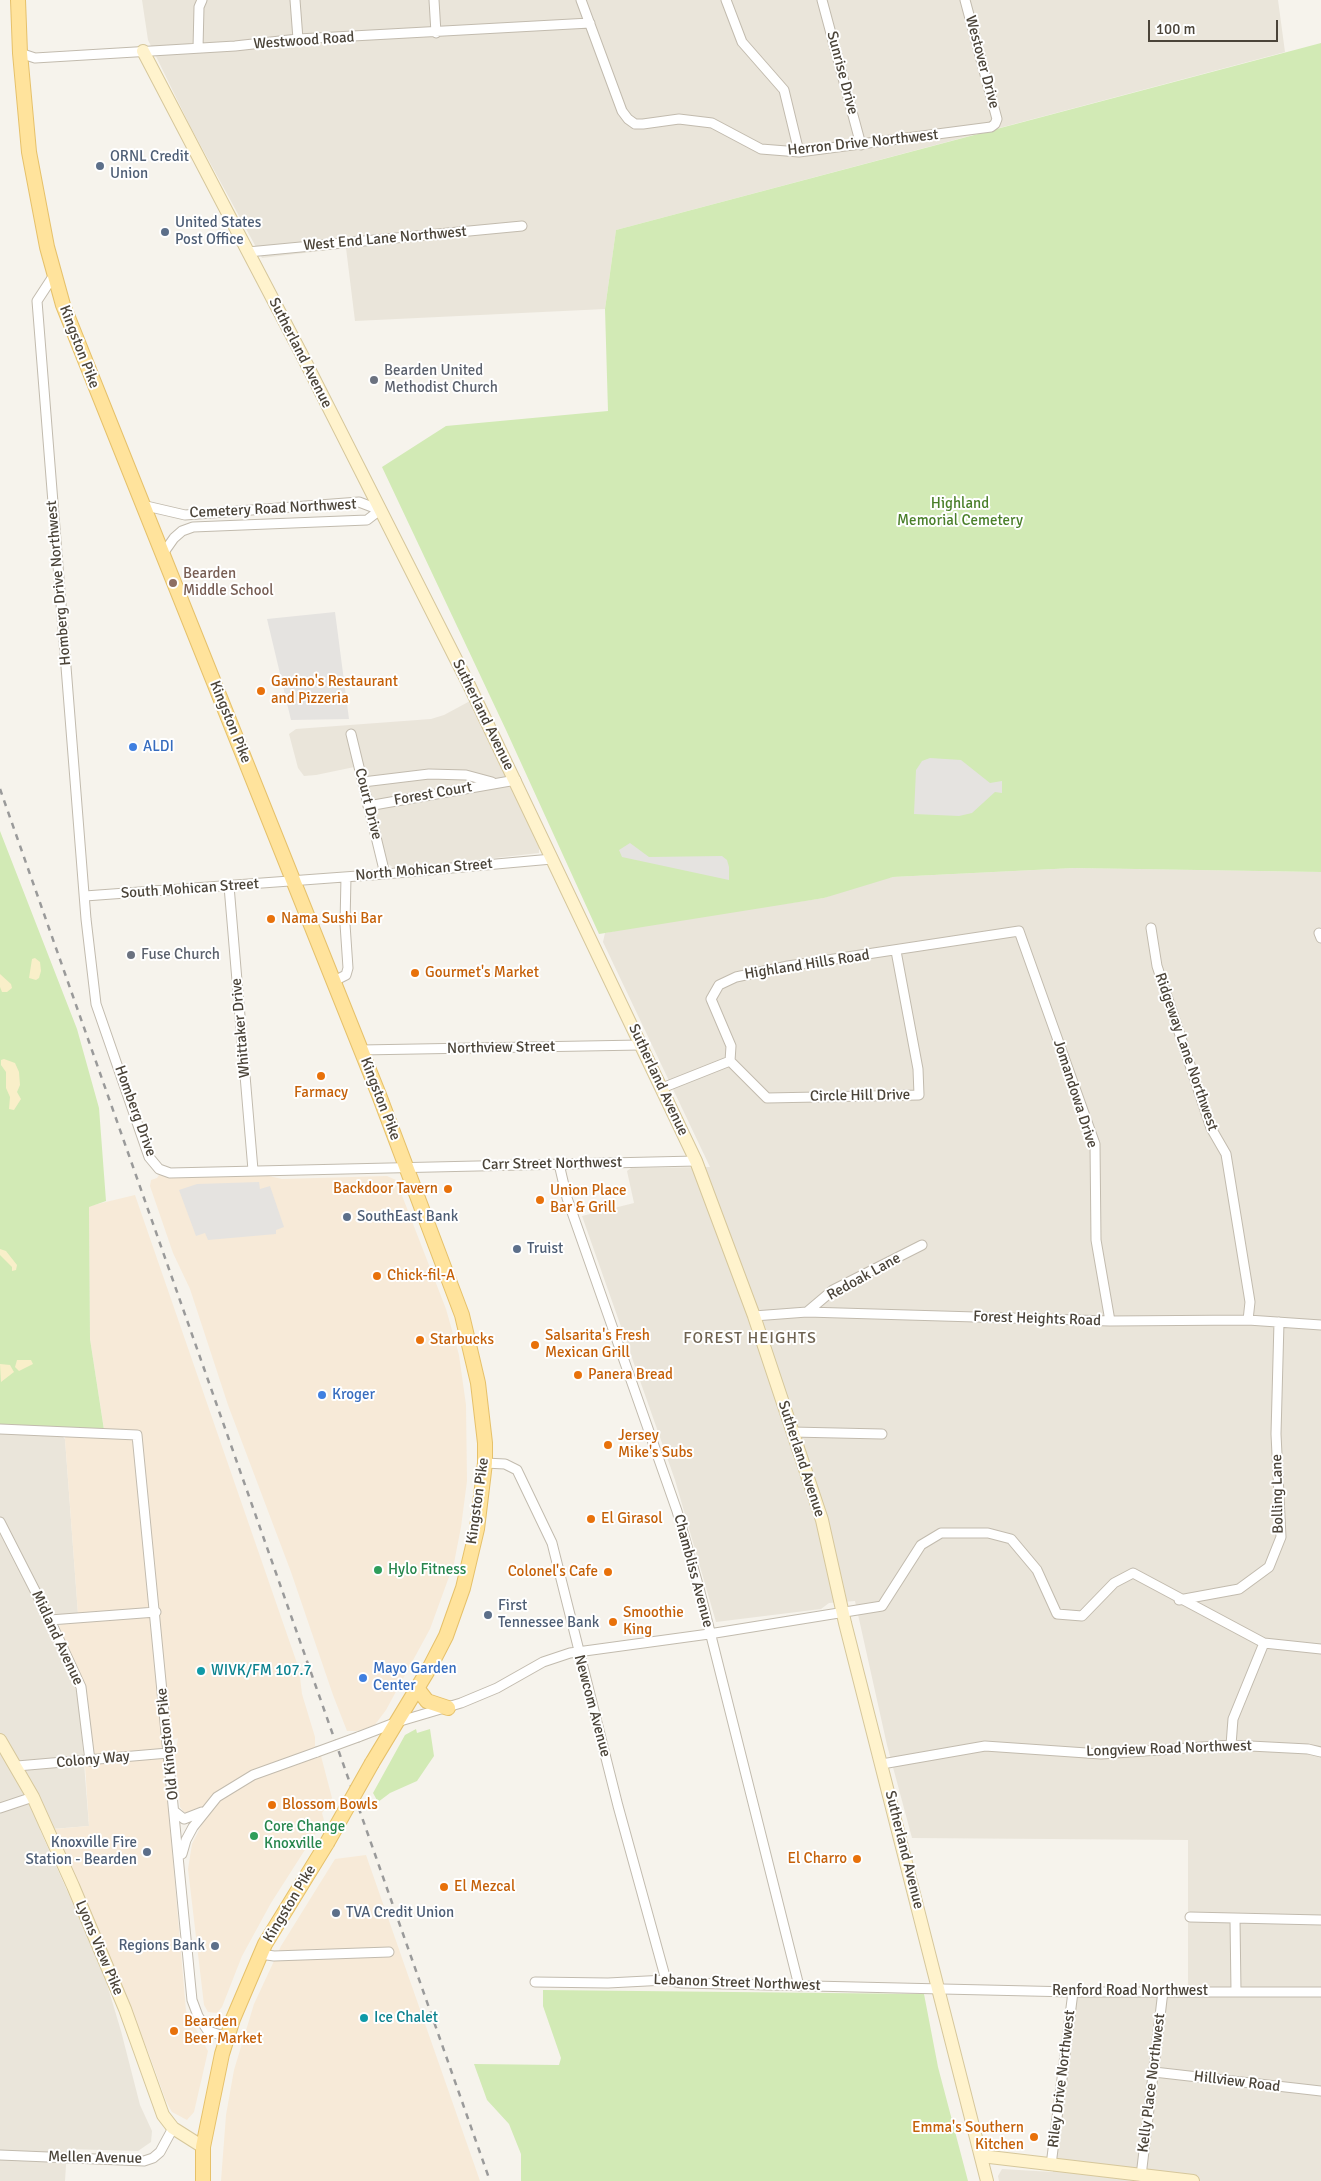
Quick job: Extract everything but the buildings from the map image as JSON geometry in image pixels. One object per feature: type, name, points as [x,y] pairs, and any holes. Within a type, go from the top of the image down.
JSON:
[{"type":"main road","name":"Kingston Pike","points":[[18,0],[20,53],[29,152],[54,275],[82,356],[295,880],[462,1314],[478,1383],[485,1443],[485,1463],[477,1529],[463,1588],[446,1636],[327,1843],[260,1954],[244,1989],[227,2037],[203,2147],[203,2181]]},
{"type":"main road","points":[[417,1688],[427,1701],[448,1708]]},
{"type":"street","points":[[198,48],[198,19],[202,0]]},
{"type":"street","points":[[295,0],[298,39]]},
{"type":"street","points":[[434,0],[436,33]]},
{"type":"street","name":"Herron Drive Northwest","points":[[581,0],[622,111],[634,124],[679,119],[696,120],[720,126],[743,141],[761,149],[799,152],[991,127],[995,124]]},
{"type":"street","points":[[726,0],[742,42],[784,90],[799,152]]},
{"type":"street","name":"Sunrise Drive","points":[[822,0],[861,145]]},
{"type":"street","name":"Westover Drive","points":[[965,0],[997,119],[995,124]]},
{"type":"street","name":"Westwood Road","points":[[20,53],[35,58],[235,46],[298,39],[436,33],[590,23]]},
{"type":"street","name":"Sutherland Avenue","points":[[143,51],[248,252],[516,780],[696,1161],[754,1316],[822,1520],[843,1613],[987,2181]]},
{"type":"street","name":"West End Lane Northwest","points":[[248,252],[522,226]]},
{"type":"street","name":"Homberg Drive Northwest","points":[[54,275],[37,301],[85,896]]},
{"type":"street","name":"Cemetery Road Northwest","points":[[142,506],[185,515],[359,502],[380,510]]},
{"type":"street","name":"Cemetery Road Northwest","points":[[162,555],[174,538],[182,531],[193,527],[367,520],[380,510]]},
{"type":"street","name":"Court Drive","points":[[351,734],[385,874]]},
{"type":"street","name":"Forest Court","points":[[362,782],[429,774],[466,775],[498,783]]},
{"type":"street","name":"Forest Court","points":[[368,806],[516,780]]},
{"type":"street","name":"North Mohican Street","points":[[295,880],[552,859]]},
{"type":"street","points":[[334,981],[346,975],[348,968],[345,924],[346,877]]},
{"type":"street","name":"South Mohican Street","points":[[85,896],[295,880]]},
{"type":"street","name":"Whittaker Drive","points":[[229,886],[253,1170]]},
{"type":"street","name":"Homberg Drive","points":[[85,896],[96,1004],[149,1157],[159,1169],[170,1173],[407,1168]]},
{"type":"street","name":"Ridgeway Lane Northwest","points":[[1151,928],[1157,966],[1210,1128],[1226,1154],[1250,1302],[1248,1320]]},
{"type":"street","name":"Highland Hills Road","points":[[730,1061],[731,1046],[711,999],[719,985],[736,977],[788,966],[1019,931]]},
{"type":"street","name":"Jomandowa Drive","points":[[1019,931],[1095,1144],[1096,1240],[1110,1321]]},
{"type":"street","name":"Circle Hill Drive","points":[[730,1061],[767,1098],[919,1095],[918,1069],[896,951]]},
{"type":"street","name":"Northview Street","points":[[361,1050],[641,1045]]},
{"type":"street","points":[[662,1088],[730,1061]]},
{"type":"street","name":"Carr Street Northwest","points":[[407,1168],[696,1161]]},
{"type":"street","name":"Chambliss Avenue","points":[[559,1164],[567,1198],[677,1511],[699,1588],[799,1986]]},
{"type":"street","name":"Redoak Lane","points":[[807,1312],[833,1290],[922,1245]]},
{"type":"street","name":"Forest Heights Road","points":[[754,1316],[807,1312],[1110,1321],[1248,1320],[1321,1324]]},
{"type":"street","name":"Bolling Lane","points":[[1179,1600],[1239,1589],[1269,1567],[1281,1537],[1276,1434],[1279,1322]]},
{"type":"street","name":"Old Kingston Pike","points":[[0,1429],[137,1435],[156,1612],[192,2000],[198,2016],[208,2031],[227,2037]]},
{"type":"street","points":[[792,1432],[882,1434]]},
{"type":"street","name":"Newcom Avenue","points":[[485,1463],[512,1466],[520,1474],[552,1543],[578,1651],[666,1980]]},
{"type":"street","name":"Midland Avenue","points":[[0,1522],[50,1620],[81,1687],[90,1761]]},
{"type":"street","points":[[180,1862],[186,1840],[206,1809],[217,1797],[253,1775],[397,1722],[448,1708],[497,1688],[544,1662],[578,1651],[710,1634],[882,1606],[921,1546],[941,1533],[988,1533],[1012,1539],[1037,1570],[1057,1614],[1082,1616],[1114,1582],[1133,1573],[1179,1600],[1264,1644],[1321,1649]]},
{"type":"street","points":[[50,1620],[156,1612]]},
{"type":"street","points":[[1231,1744],[1233,1719],[1264,1644]]},
{"type":"street","name":"Lyons View Pike","points":[[0,1740],[17,1766],[33,1797],[120,1998],[163,2116],[173,2128],[203,2147]]},
{"type":"street","name":"Longview Road Northwest","points":[[882,1764],[985,1746],[1101,1754],[1231,1744],[1308,1749],[1321,1752]]},
{"type":"street","name":"Colony Way","points":[[17,1766],[168,1754]]},
{"type":"street","points":[[0,1808],[33,1797]]},
{"type":"street","points":[[174,1811],[184,1819],[194,1817],[206,1809]]},
{"type":"street","points":[[1190,1917],[1235,1920],[1321,1920]]},
{"type":"street","points":[[1235,1920],[1236,1991]]},
{"type":"street","points":[[260,1954],[283,1956],[389,1952]]},
{"type":"street","name":"Lebanon Street Northwest","points":[[535,1982],[608,1983],[666,1980],[682,1983],[938,1989]]},
{"type":"street","name":"Renford Road Northwest","points":[[938,1989],[1073,1992],[1321,1992]]},
{"type":"street","name":"Kelly Place Northwest","points":[[1141,2176],[1163,1991]]},
{"type":"street","name":"Riley Drive Northwest","points":[[1052,2165],[1073,1992]]},
{"type":"street","name":"Hillview Road","points":[[1154,2072],[1321,2091]]},
{"type":"street","name":"Mellen Avenue","points":[[0,2155],[144,2161],[153,2158],[160,2152],[173,2128]]},
{"type":"street","points":[[981,2156],[1193,2181]]},
{"type":"shaded area","points":[[142,0],[1278,0],[1285,52],[616,230],[605,309],[355,321],[346,248],[262,258],[191,128],[148,40]]},
{"type":"shaded area","points":[[335,612],[349,719],[291,720],[267,619]]},
{"type":"shaded area","points":[[470,701],[539,847],[539,853],[396,869],[388,864],[383,851],[364,765],[304,776],[298,768],[289,734],[296,729],[431,719],[444,715]]},
{"type":"shaded area","points":[[930,758],[961,760],[990,783],[1002,781],[1002,793],[995,792],[972,813],[959,816],[914,814],[916,770],[922,761]]},
{"type":"shaded area","points":[[630,843],[649,857],[722,856],[727,860],[729,880],[622,857],[619,850]]},
{"type":"shaded area","points":[[1074,868],[1321,872],[1321,2181],[999,2181],[998,2176],[1002,2169],[1053,2172],[1077,1995],[1188,1996],[1188,1840],[912,1838],[887,1745],[855,1601],[829,1603],[821,1609],[716,1622],[675,1480],[582,1216],[634,1203],[627,1171],[631,1168],[710,1167],[603,942],[605,933],[708,911],[824,898],[861,883],[893,877]]},
{"type":"shaded area","points":[[159,1175],[169,1177],[269,1176],[282,1179],[387,1176],[396,1180],[446,1309],[459,1355],[466,1405],[467,1481],[454,1563],[430,1629],[386,1710],[374,1726],[357,1731],[347,1731],[291,1572],[228,1405],[190,1289],[173,1253],[150,1186],[151,1180]]},
{"type":"shaded area","points":[[259,1182],[260,1189],[270,1186],[284,1227],[276,1230],[276,1234],[208,1240],[205,1233],[196,1236],[179,1190],[197,1184]]},
{"type":"shaded area","points":[[135,1195],[299,1669],[302,1694],[315,1737],[315,1748],[312,1750],[314,1759],[321,1756],[332,1798],[322,1813],[324,1820],[271,1903],[242,1956],[222,2007],[217,2013],[208,2012],[204,2005],[188,1869],[192,1844],[203,1822],[184,1812],[180,1807],[175,1754],[178,1738],[163,1743],[186,2011],[208,2051],[194,2112],[187,2120],[172,2112],[166,2101],[149,2054],[54,1829],[89,1826],[85,1765],[95,1764],[85,1690],[59,1626],[78,1614],[65,1439],[66,1428],[104,1429],[90,1339],[89,1206]]},
{"type":"shaded area","points":[[0,1424],[55,1427],[54,1433],[60,1434],[65,1439],[78,1614],[52,1615],[44,1620],[74,1683],[79,1701],[89,1826],[40,1830],[103,1971],[140,2105],[152,2131],[151,2142],[138,2151],[67,2149],[65,2181],[0,2181]]},
{"type":"shaded area","points":[[366,1855],[480,2181],[221,2181],[226,2115],[234,2070],[254,2004],[281,1946],[335,1859]]},
{"type":"green space","name":"Highland Memorial Cemetery","points":[[1321,43],[1321,872],[1074,868],[893,877],[824,898],[599,934],[506,730],[382,467],[446,426],[608,411],[605,309],[616,230]]},
{"type":"green space","points":[[0,831],[77,1029],[99,1108],[106,1201],[89,1207],[90,1339],[104,1430],[0,1424]]},
{"type":"green space","points":[[416,1729],[417,1733],[430,1729],[434,1756],[417,1781],[390,1793],[378,1802],[373,1793],[405,1735]]},
{"type":"green space","points":[[543,1990],[924,1994],[938,2067],[968,2181],[521,2181],[521,2154],[509,2124],[487,2100],[474,2064],[559,2065],[561,2058],[543,2006]]},
{"type":"sand","points":[[35,958],[40,962],[41,971],[39,978],[36,980],[29,978],[32,959]]},
{"type":"sand","points":[[0,974],[11,984],[12,988],[7,992],[2,992],[0,987]]},
{"type":"sand","points":[[4,1059],[15,1063],[19,1072],[20,1085],[17,1092],[21,1099],[14,1110],[9,1109],[10,1097],[6,1088],[6,1072],[1,1065],[1,1060]]},
{"type":"sand","points":[[0,1249],[6,1251],[17,1265],[16,1270],[12,1271],[12,1267],[0,1255]]},
{"type":"sand","points":[[17,1360],[31,1360],[33,1364],[19,1371],[15,1367]]},
{"type":"sand","points":[[0,1364],[10,1365],[14,1372],[1,1382]]},
{"type":"railway","points":[[0,789],[490,2181]]},
{"type":"place","name":"ORNL Credit Union","points":[[100,166]]},
{"type":"place","name":"United States Post Office","points":[[165,232]]},
{"type":"place","name":"Bearden United Methodist Church","points":[[374,380]]},
{"type":"place","name":"Bearden Middle School","points":[[173,583]]},
{"type":"place","name":"Gavino's Restaurant and Pizzeria","points":[[261,691]]},
{"type":"place","name":"ALDI","points":[[133,747]]},
{"type":"place","name":"Nama Sushi Bar","points":[[271,919]]},
{"type":"place","name":"Fuse Church","points":[[131,955]]},
{"type":"place","name":"Gourmet's Market","points":[[415,973]]},
{"type":"place","name":"Farmacy","points":[[321,1076]]},
{"type":"place","name":"Backdoor Tavern","points":[[448,1189]]},
{"type":"place","name":"Union Place Bar & Grill","points":[[540,1200]]},
{"type":"place","name":"SouthEast Bank","points":[[347,1217]]},
{"type":"place","name":"Truist","points":[[517,1249]]},
{"type":"place","name":"Chick-fil-A","points":[[377,1276]]},
{"type":"place","name":"Starbucks","points":[[420,1340]]},
{"type":"place","name":"Salsarita's Fresh Mexican Grill","points":[[535,1345]]},
{"type":"place","name":"Panera Bread","points":[[578,1375]]},
{"type":"place","name":"Kroger","points":[[322,1395]]},
{"type":"place","name":"Jersey Mike's Subs","points":[[608,1445]]},
{"type":"place","name":"El Girasol","points":[[591,1519]]},
{"type":"place","name":"Hylo Fitness","points":[[378,1570]]},
{"type":"place","name":"Colonel's Cafe","points":[[608,1572]]},
{"type":"place","name":"First Tennessee Bank","points":[[488,1615]]},
{"type":"place","name":"Smoothie King","points":[[613,1622]]},
{"type":"place","name":"WIVK/FM 107.7","points":[[201,1671]]},
{"type":"place","name":"Mayo Garden Center","points":[[363,1678]]},
{"type":"place","name":"Blossom Bowls","points":[[272,1805]]},
{"type":"place","name":"Core Change Knoxville","points":[[254,1836]]},
{"type":"place","name":"Knoxville Fire Station - Bearden","points":[[147,1852]]},
{"type":"place","name":"El Charro","points":[[857,1859]]},
{"type":"place","name":"El Mezcal","points":[[444,1887]]},
{"type":"place","name":"TVA Credit Union","points":[[336,1913]]},
{"type":"place","name":"Regions Bank","points":[[215,1946]]},
{"type":"place","name":"Ice Chalet","points":[[364,2018]]},
{"type":"place","name":"Bearden Beer Market","points":[[174,2031]]},
{"type":"place","name":"Emma's Southern Kitchen","points":[[1034,2137]]},
{"type":"district","name":"FOREST HEIGHTS","points":[[750,1339]]}]
